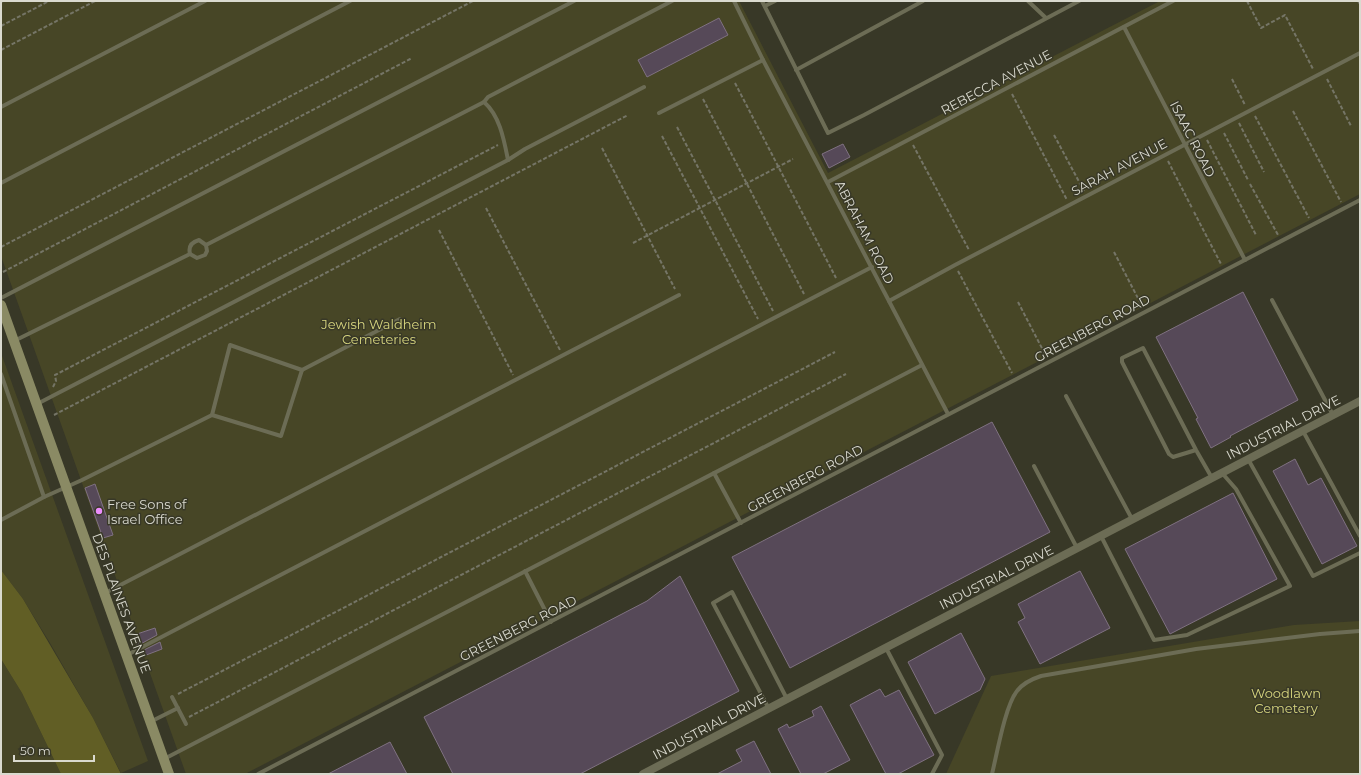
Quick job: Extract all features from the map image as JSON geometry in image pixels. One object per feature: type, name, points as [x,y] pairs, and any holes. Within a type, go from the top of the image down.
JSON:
[{"type":"main road","name":"DES PLAINES AVENUE","points":[[2,310],[169,774]]},
{"type":"street","name":"INDUSTRIAL DRIVE","points":[[643,774],[1360,401]]},
{"type":"lane","points":[[1,106],[205,1]]},
{"type":"lane","points":[[1,183],[350,1]]},
{"type":"lane","points":[[1,298],[574,1]]},
{"type":"lane","points":[[206,245],[484,102],[488,97],[672,1]]},
{"type":"lane","name":"ABRAHAM ROAD","points":[[734,1],[763,60],[948,414]]},
{"type":"lane","points":[[762,1],[828,133],[1079,1]]},
{"type":"lane","points":[[765,6],[775,1]]},
{"type":"lane","points":[[796,70],[923,1]]},
{"type":"lane","points":[[1028,1],[1046,18]]},
{"type":"lane","name":"REBECCA AVENUE","points":[[828,182],[1173,1]]},
{"type":"lane","name":"ISAAC ROAD","points":[[1124,27],[1245,260]]},
{"type":"lane","name":"SARAH AVENUE","points":[[889,301],[955,264],[973,256],[1360,53]]},
{"type":"lane","points":[[659,113],[763,60]]},
{"type":"lane","points":[[37,404],[508,160],[525,149],[644,87]]},
{"type":"lane","points":[[484,102],[491,110],[498,123],[508,160]]},
{"type":"lane","name":"GREENBERG ROAD","points":[[258,774],[1360,200]]},
{"type":"lane","points":[[199,240],[206,245],[207,250],[202,257],[197,258],[190,254],[189,248],[193,242],[199,240]]},
{"type":"lane","points":[[14,342],[190,254]]},
{"type":"lane","points":[[127,656],[872,268]]},
{"type":"lane","points":[[105,593],[679,295]]},
{"type":"lane","points":[[1272,300],[1332,415]]},
{"type":"lane","points":[[1,520],[44,497],[82,480],[212,415],[281,436],[302,370],[400,319]]},
{"type":"lane","points":[[212,415],[230,345],[302,370]]},
{"type":"lane","points":[[1196,450],[1174,457],[1169,454],[1122,362],[1122,358],[1143,348],[1212,478]]},
{"type":"lane","points":[[164,759],[922,365]]},
{"type":"lane","points":[[1,374],[44,497]]},
{"type":"lane","points":[[1066,396],[1132,519]]},
{"type":"lane","points":[[1303,430],[1360,536]]},
{"type":"lane","points":[[1248,459],[1313,576],[1360,553]]},
{"type":"lane","points":[[1034,466],[1077,548]]},
{"type":"lane","points":[[1100,536],[1154,640],[1187,635],[1290,586],[1236,489],[1222,472]]},
{"type":"lane","points":[[714,473],[741,523]]},
{"type":"lane","points":[[525,571],[551,622]]},
{"type":"lane","points":[[769,708],[713,602],[732,592],[787,699]]},
{"type":"lane","points":[[992,774],[1011,702],[1018,689],[1041,676],[1196,649],[1320,634],[1360,631]]},
{"type":"lane","points":[[886,647],[942,755],[932,774]]},
{"type":"lane","points":[[172,697],[185,721]]},
{"type":"lane","points":[[151,722],[178,708]]},
{"type":"path","points":[[1,26],[49,1]]},
{"type":"path","points":[[1,50],[95,1]]},
{"type":"path","points":[[1,247],[473,1]]},
{"type":"path","points":[[1247,1],[1261,28],[1285,15],[1316,76]]},
{"type":"path","points":[[3,272],[412,58]]},
{"type":"path","points":[[1324,72],[1351,126]]},
{"type":"path","points":[[1232,79],[1312,225]]},
{"type":"path","points":[[735,84],[839,285]]},
{"type":"path","points":[[1008,87],[1070,205]]},
{"type":"path","points":[[699,93],[808,301]]},
{"type":"path","points":[[1293,111],[1344,208]]},
{"type":"path","points":[[54,415],[628,115]]},
{"type":"path","points":[[1236,118],[1264,172]]},
{"type":"path","points":[[1220,126],[1248,180]]},
{"type":"path","points":[[677,127],[776,317]]},
{"type":"path","points":[[1054,135],[1085,193],[1084,197]]},
{"type":"path","points":[[1204,135],[1256,235]]},
{"type":"path","points":[[662,136],[761,326]]},
{"type":"path","points":[[911,138],[959,232],[973,256]]},
{"type":"path","points":[[53,395],[52,388],[56,381],[55,375],[504,142]]},
{"type":"path","points":[[602,148],[679,295]]},
{"type":"path","points":[[1165,155],[1192,208]]},
{"type":"path","points":[[633,243],[793,159]]},
{"type":"path","points":[[1250,184],[1281,240]]},
{"type":"path","points":[[486,208],[562,356]]},
{"type":"path","points":[[1194,212],[1224,270]]},
{"type":"path","points":[[439,230],[516,380]]},
{"type":"path","points":[[1114,252],[1146,311]]},
{"type":"path","points":[[955,264],[1016,379]]},
{"type":"path","points":[[1018,302],[1049,362]]},
{"type":"path","points":[[172,697],[835,352]]},
{"type":"path","points":[[185,721],[846,374]]},
{"type":"green space","name":"Jewish Waldheim Cemeteries","points":[[1,1],[739,1],[828,173],[1160,1],[1360,1],[1360,194],[245,774],[186,774],[1,256]]},
{"type":"green space","points":[[1,353],[148,761],[121,773],[93,718],[50,643],[23,599],[1,570]]},
{"type":"green space","name":"Woodlawn Cemetery","points":[[1360,621],[1360,774],[946,774],[991,676],[1294,625]]},
{"type":"green space","points":[[1,659],[22,693],[61,774],[1,774]]},
{"type":"shaded area","points":[[1,570],[23,599],[93,718],[121,774],[61,774],[22,693],[1,659]]},
{"type":"building","points":[[719,18],[728,35],[647,77],[638,60]]},
{"type":"building","points":[[843,144],[850,157],[829,168],[822,154]]},
{"type":"building","points":[[1243,292],[1298,400],[1230,436],[1231,437],[1211,448],[1196,419],[1198,418],[1156,337]]},
{"type":"building","points":[[992,422],[1050,532],[790,668],[732,557]]},
{"type":"building","points":[[1295,459],[1308,485],[1321,478],[1357,546],[1322,564],[1273,471]]},
{"type":"building","name":"Free Sons of Israel Office","points":[[95,484],[113,535],[103,538],[85,488]]},
{"type":"building","points":[[1233,493],[1277,579],[1170,634],[1125,549]]},
{"type":"building","points":[[1080,571],[1110,628],[1040,664],[1018,622],[1025,618],[1018,604]]},
{"type":"building","points":[[680,576],[739,691],[580,774],[453,774],[424,717],[647,601]]},
{"type":"building","points":[[155,628],[157,635],[137,646],[134,635]]},
{"type":"building","points":[[961,633],[985,679],[980,690],[935,714],[908,662]]},
{"type":"building","points":[[160,642],[162,649],[141,657],[140,652]]},
{"type":"building","points":[[880,689],[885,697],[899,690],[934,755],[898,774],[886,774],[850,705]]},
{"type":"building","points":[[821,706],[850,760],[823,774],[801,774],[778,729],[787,724],[789,728],[814,716],[812,711]]},
{"type":"building","points":[[754,741],[771,774],[717,774],[742,761],[736,750]]},
{"type":"building","points":[[390,742],[407,774],[328,774]]},
{"type":"place","name":"Free Sons of Israel Office","points":[[99,511]]}]
